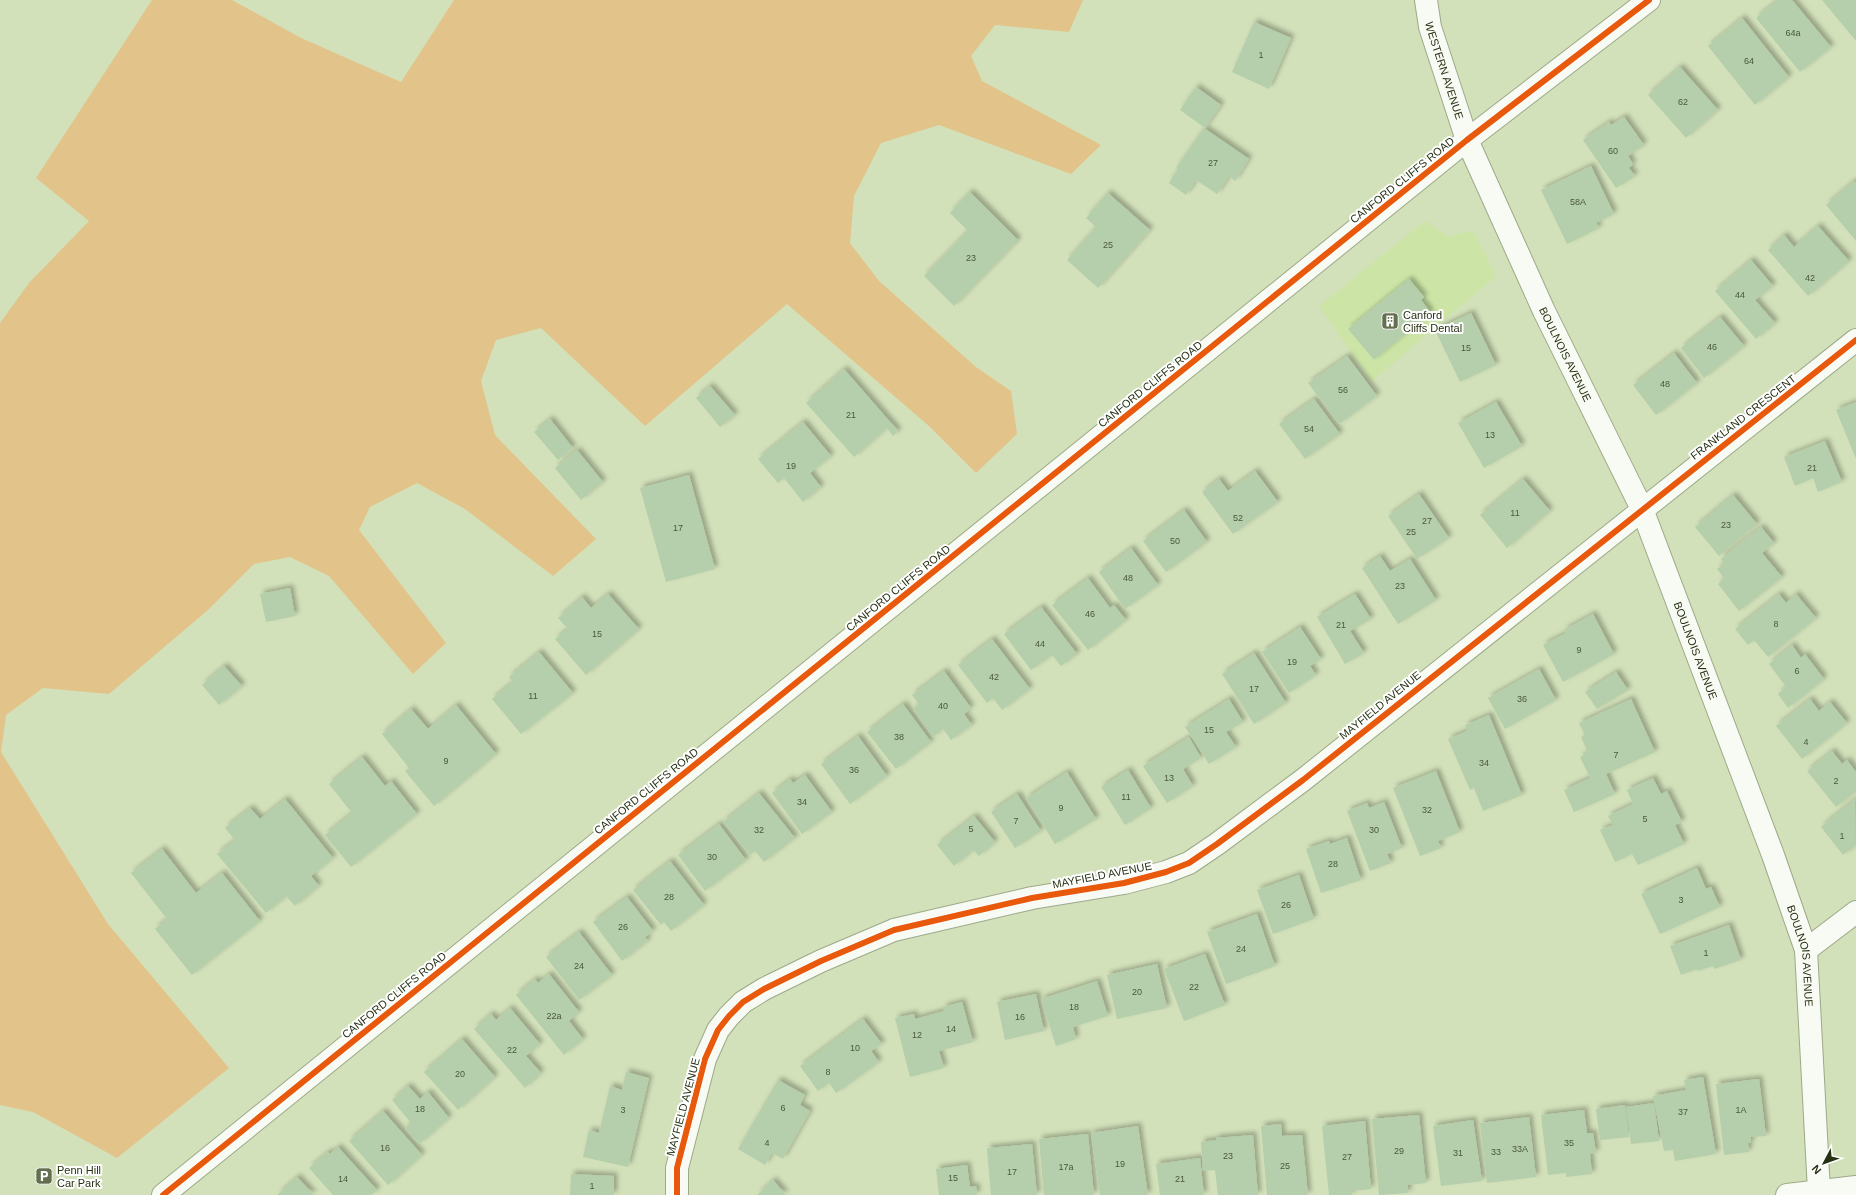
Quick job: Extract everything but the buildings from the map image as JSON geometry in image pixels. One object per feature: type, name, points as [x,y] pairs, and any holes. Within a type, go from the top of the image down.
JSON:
[{"type":"street","name":"WESTERN AVENUE","points":[[1426,0],[1430,27],[1468,140]]},
{"type":"street","name":"CANFORD CLIFFS ROAD","points":[[163,1195],[1468,140],[1649,0]]},
{"type":"street","name":"BOULNOIS AVENUE","points":[[1468,140],[1544,310],[1642,509],[1770,848],[1806,950],[1819,1191]]},
{"type":"street","name":"FRANKLAND CRESCENT","points":[[1642,509],[1856,340]]},
{"type":"street","name":"MAYFIELD AVENUE","points":[[677,1195],[677,1168],[705,1059],[718,1030],[743,1002],[778,982],[894,930],[1032,898],[1124,883],[1166,872],[1188,863],[1217,844],[1303,780],[1642,509]]},
{"type":"street","points":[[1806,950],[1856,912]]},
{"type":"street","points":[[1787,1195],[1856,1187]]},
{"type":"shaded area","points":[[152,0],[232,0],[301,38],[401,82],[454,0],[1083,0],[1069,32],[995,25],[971,56],[982,81],[1101,145],[1071,174],[939,125],[881,143],[854,196],[850,243],[879,281],[976,367],[1011,391],[1017,434],[976,473],[929,426],[787,304],[645,426],[541,328],[496,340],[481,381],[495,435],[596,539],[553,576],[465,509],[417,483],[370,507],[359,530],[446,643],[413,674],[329,576],[290,557],[254,564],[208,610],[109,694],[43,688],[6,715],[1,752],[108,924],[229,1068],[117,1158],[33,1112],[0,1105],[0,323],[29,283],[89,221],[36,178]]},
{"type":"shaded area","points":[[1425,221],[1449,237],[1473,230],[1496,276],[1372,381],[1319,306]]},
{"type":"cycle path","points":[[163,1195],[1467,140],[1649,0]]},
{"type":"cycle path","points":[[677,1195],[677,1168],[705,1059],[718,1030],[743,1002],[764,989],[821,961],[894,930],[1032,898],[1124,883],[1166,872],[1189,863],[1303,780],[1856,340]]},
{"type":"place","name":"Canford Cliffs Dental","points":[[1390,321]]},
{"type":"place","name":"Penn Hill Car Park","points":[[44,1176]]}]
